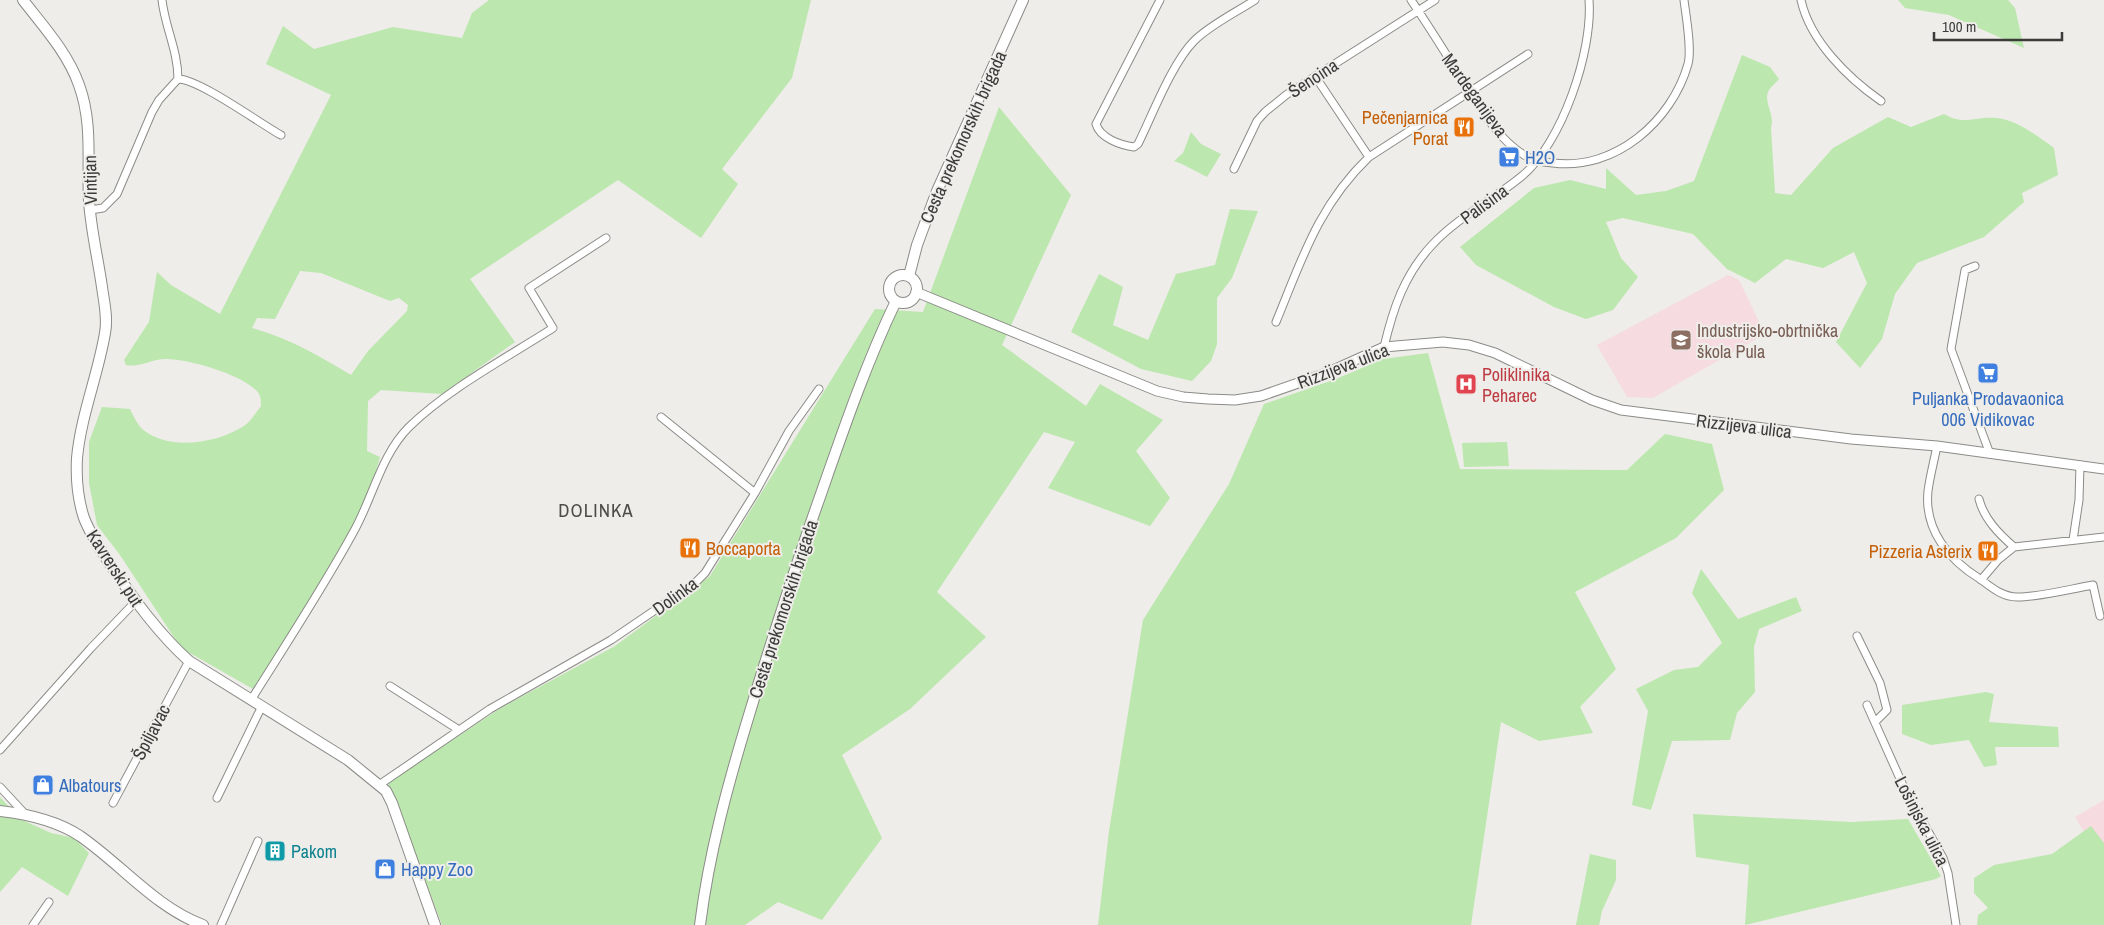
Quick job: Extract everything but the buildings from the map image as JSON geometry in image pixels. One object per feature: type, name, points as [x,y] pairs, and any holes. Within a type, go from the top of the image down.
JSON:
[{"type":"main road","name":"Vintijan","points":[[23,0],[66,59],[73,71],[83,98],[90,145],[90,210],[106,311],[105,332],[94,375]]},
{"type":"main road","name":"Cesta prekomorskih brigada","points":[[909,276],[916,245],[937,191],[1023,0]]},
{"type":"main road","points":[[898,275],[909,276],[916,285],[916,292],[912,300],[907,302],[896,301],[889,293],[890,282],[898,275]]},
{"type":"main road","name":"Cesta prekomorskih brigada","points":[[700,925],[707,880],[723,804],[758,685],[793,574],[834,459],[880,334],[896,301]]},
{"type":"main road","name":"Kavrerski put","points":[[94,375],[81,430],[77,460],[78,489],[84,517],[93,536],[136,601],[174,648],[189,661],[348,760],[386,791],[392,803],[435,925]]},
{"type":"main road","points":[[0,811],[49,822],[78,835],[115,863],[161,904],[187,919],[203,925]]},
{"type":"street","points":[[90,210],[103,208],[117,194],[152,112],[159,100],[178,79],[176,52],[164,16],[162,0]]},
{"type":"street","points":[[1160,0],[1096,124],[1098,130],[1103,135],[1134,148],[1138,144],[1178,63],[1193,42],[1255,0]]},
{"type":"street","name":"Mardeganijeva","points":[[1411,0],[1495,128],[1524,155],[1537,161],[1564,164],[1593,160],[1622,148],[1647,131],[1670,106],[1689,63],[1688,27],[1684,0]]},
{"type":"street","name":"Šenoina","points":[[1234,170],[1256,121],[1279,101],[1435,0]]},
{"type":"street","name":"Palisina","points":[[1384,347],[1401,290],[1427,251],[1443,234],[1470,212],[1523,176],[1537,161],[1553,135],[1579,77],[1590,30],[1589,0]]},
{"type":"street","points":[[1801,0],[1813,29],[1837,64],[1851,78],[1881,101]]},
{"type":"street","points":[[1276,322],[1315,228],[1352,173],[1369,158],[1528,54]]},
{"type":"street","points":[[1316,76],[1369,158]]},
{"type":"street","points":[[178,79],[193,84],[245,112],[256,122],[281,135]]},
{"type":"street","points":[[252,700],[355,531],[374,492],[386,460],[396,443],[409,428],[446,397],[553,328],[529,288],[606,238]]},
{"type":"street","points":[[1975,266],[1965,270],[1951,349],[1990,454]]},
{"type":"street","name":"Rizzijeva ulica","points":[[916,292],[1157,390],[1183,397],[1235,400],[1262,396],[1324,374],[1384,347],[1442,342],[1469,345],[1495,352],[1592,400],[1621,410],[1851,439],[1937,446],[2104,469]]},
{"type":"street","name":"Dolinka","points":[[378,785],[516,693],[611,640],[695,583],[705,573],[755,493],[788,431],[819,389]]},
{"type":"street","points":[[660,417],[755,493]]},
{"type":"street","points":[[1937,446],[1928,493],[1931,524],[1938,540],[1948,553],[1995,591],[2016,597],[2093,585],[2100,616]]},
{"type":"street","points":[[2073,540],[2079,500],[2080,466]]},
{"type":"street","points":[[1979,498],[1981,508],[1999,533],[2014,547]]},
{"type":"street","points":[[1981,580],[1998,560],[2014,547],[2104,537]]},
{"type":"street","points":[[0,750],[91,648],[136,601]]},
{"type":"street","points":[[1857,636],[1880,683],[1887,710],[1876,721]]},
{"type":"street","name":"Špiljavac","points":[[113,803],[189,661]]},
{"type":"street","points":[[390,686],[459,730]]},
{"type":"street","name":"Lošinjska ulica","points":[[1867,705],[1876,721],[1906,792],[1943,858],[1948,873],[1956,925]]},
{"type":"street","points":[[217,798],[262,706]]},
{"type":"street","points":[[0,787],[27,816]]},
{"type":"street","points":[[221,925],[258,841]]},
{"type":"street","points":[[33,925],[49,902]]},
{"type":"shaded area","name":"Industrijsko-obrtnička škola Pula","points":[[1728,275],[1739,280],[1765,334],[1653,398],[1627,397],[1597,345]]},
{"type":"shaded area","points":[[2104,800],[2104,864],[2075,817]]},
{"type":"green space","points":[[489,0],[811,0],[792,78],[722,169],[738,184],[701,238],[618,180],[470,279],[515,342],[442,394],[381,390],[368,401],[367,451],[380,457],[367,502],[311,597],[253,689],[181,648],[120,555],[97,525],[89,483],[89,442],[102,407],[130,409],[140,427],[153,436],[178,442],[192,442],[206,441],[233,432],[247,424],[261,406],[260,395],[253,387],[231,375],[203,365],[162,359],[131,366],[126,365],[124,360],[149,322],[157,272],[171,285],[220,314],[331,95],[266,64],[283,26],[314,49],[393,27],[462,38],[472,13]],"holes":[[[300,271],[321,273],[390,301],[399,298],[408,305],[407,311],[368,351],[351,375],[291,342],[252,328],[257,318],[275,319]]]},
{"type":"green space","points":[[1898,0],[2008,0],[2015,8],[2024,48],[1949,15],[1905,8]]},
{"type":"green space","points":[[1742,55],[1770,67],[1779,79],[1769,90],[1767,96],[1772,118],[1775,193],[1791,195],[1833,148],[1888,117],[1911,127],[1944,114],[1951,118],[1964,120],[2005,119],[2027,130],[2054,148],[2058,175],[2022,193],[2024,202],[1984,237],[1917,263],[1895,294],[1882,339],[1860,368],[1836,342],[1867,283],[1854,252],[1823,268],[1786,259],[1755,283],[1727,269],[1693,234],[1623,218],[1606,222],[1621,258],[1638,277],[1613,310],[1586,319],[1554,307],[1476,265],[1460,247],[1534,188],[1570,180],[1606,189],[1606,168],[1636,195],[1666,191],[1694,181]]},
{"type":"green space","points":[[999,107],[1071,195],[1002,345],[1086,406],[1100,384],[1163,420],[1136,451],[1170,498],[1150,526],[1048,488],[1075,442],[1044,432],[937,592],[986,637],[910,709],[842,755],[882,838],[822,920],[778,902],[745,925],[442,925],[388,783],[499,709],[615,646],[710,576],[875,309],[923,312]]},
{"type":"green space","points":[[1191,132],[1201,144],[1221,154],[1207,177],[1174,161],[1183,153]]},
{"type":"green space","points":[[1230,209],[1258,211],[1232,278],[1217,298],[1217,344],[1211,361],[1192,381],[1141,369],[1071,332],[1099,274],[1123,287],[1113,325],[1148,340],[1176,274],[1215,265]]},
{"type":"green space","points":[[1428,353],[1460,469],[1627,470],[1665,434],[1712,444],[1724,490],[1676,538],[1575,592],[1616,669],[1580,707],[1593,733],[1539,741],[1501,722],[1471,925],[1098,925],[1109,831],[1143,620],[1229,484],[1264,404],[1336,379],[1383,359]]},
{"type":"green space","points":[[1507,442],[1509,466],[1464,467],[1462,443]]},
{"type":"green space","points":[[1701,569],[1738,619],[1796,597],[1802,611],[1759,629],[1754,647],[1755,692],[1737,713],[1730,740],[1672,741],[1651,810],[1632,805],[1648,711],[1636,689],[1674,670],[1698,667],[1722,643],[1692,593]]},
{"type":"green space","points":[[1986,692],[1994,694],[1989,722],[2058,727],[2059,747],[1995,747],[1997,765],[1984,767],[1969,740],[1931,745],[1902,734],[1902,705]]},
{"type":"green space","points":[[0,797],[20,819],[51,833],[74,838],[89,853],[68,896],[22,867],[0,892]]},
{"type":"green space","points":[[1693,814],[1852,822],[1908,819],[1941,876],[1936,879],[1745,925],[1749,865],[1696,857]]},
{"type":"green space","points":[[2091,826],[2104,843],[2104,925],[1977,925],[1978,915],[1988,908],[1974,893],[1974,878],[1994,865],[2052,854]]},
{"type":"green space","points":[[1590,854],[1616,860],[1616,880],[1602,911],[1599,925],[1576,925]]},
{"type":"place","name":"Pečenjarnica Porat","points":[[1464,127]]},
{"type":"place","name":"H2O","points":[[1509,157]]},
{"type":"place","name":"Industrijsko-obrtnička škola Pula","points":[[1681,340]]},
{"type":"place","name":"Puljanka Prodavaonica 006 Vidikovac","points":[[1988,373]]},
{"type":"place","name":"Poliklinika Peharec","points":[[1466,384]]},
{"type":"place","name":"Boccaporta","points":[[690,548]]},
{"type":"place","name":"Pizzeria Asterix","points":[[1988,551]]},
{"type":"place","name":"Albatours","points":[[43,785]]},
{"type":"place","name":"Pakom","points":[[275,851]]},
{"type":"place","name":"Happy Zoo","points":[[385,869]]},
{"type":"district","name":"DOLINKA","points":[[596,510]]}]
